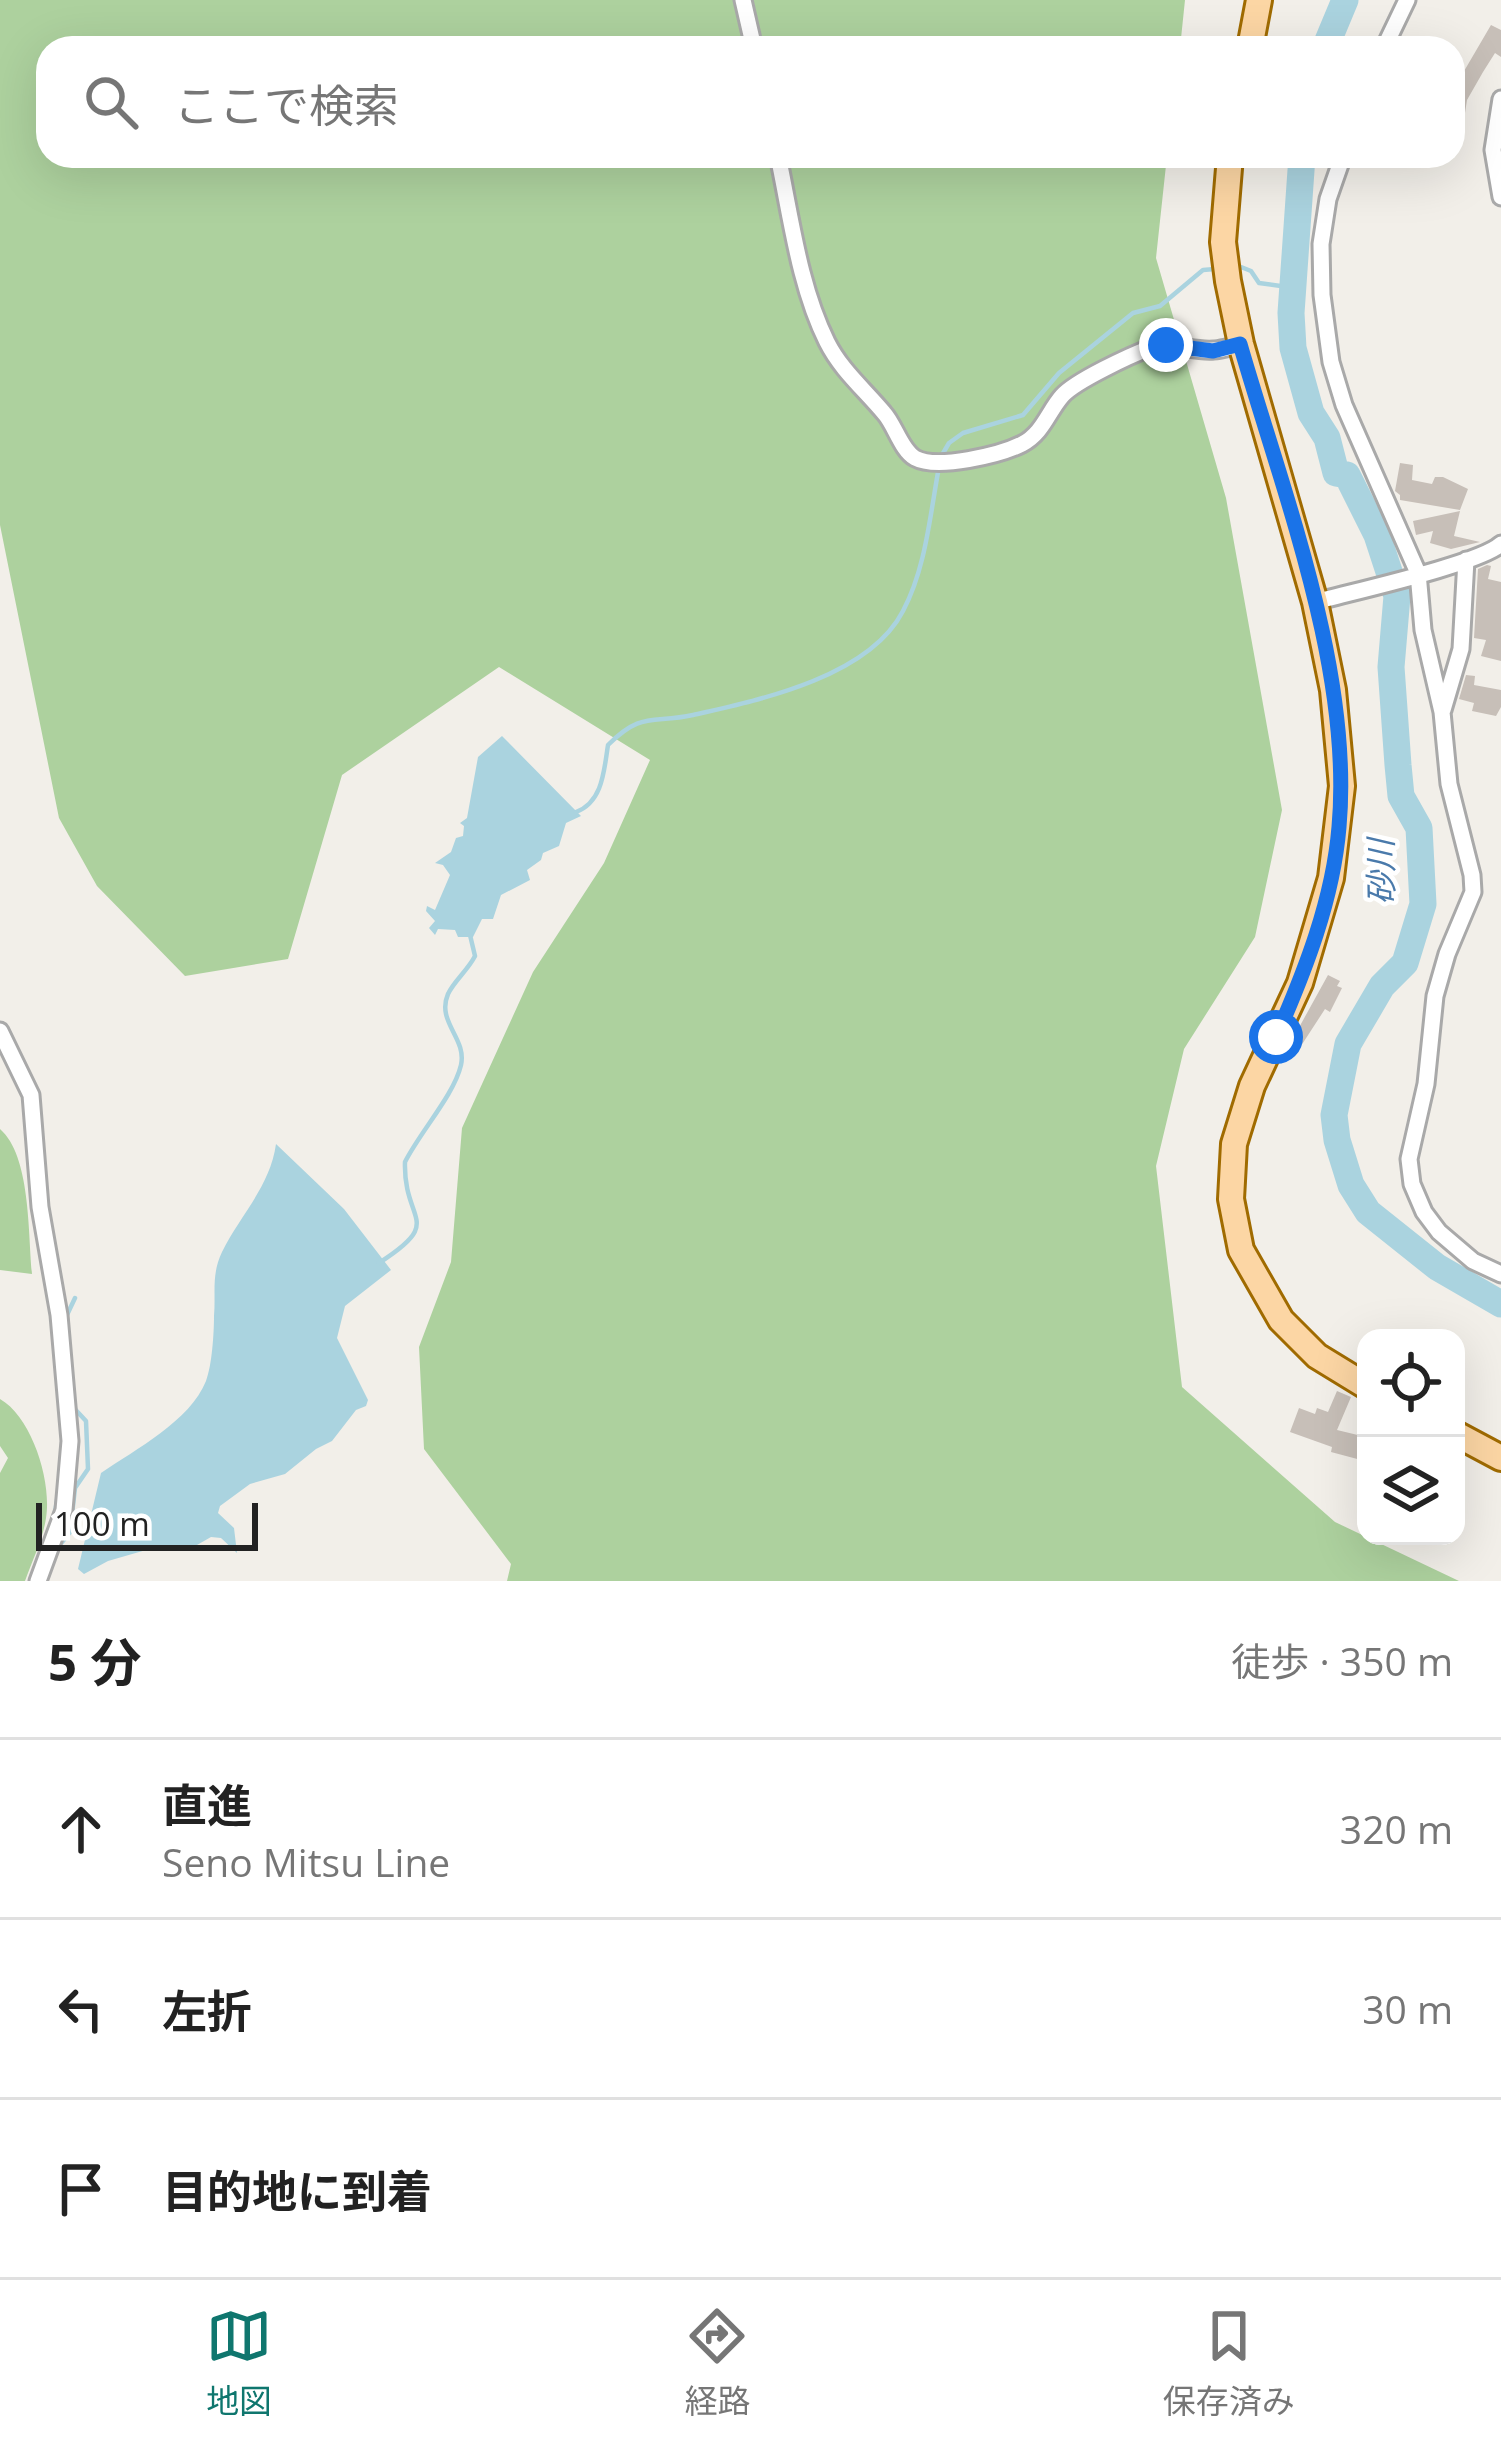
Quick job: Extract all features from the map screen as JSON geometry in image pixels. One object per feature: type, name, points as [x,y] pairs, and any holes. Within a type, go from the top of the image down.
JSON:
[{"type":"main road","points":[[1252,36],[1259,0]]},
{"type":"main road","points":[[1229,168],[1223,242],[1240,344],[1315,602],[1340,742],[1339,831],[1331,878],[1300,983],[1252,1086],[1234,1144],[1231,1198],[1241,1250],[1281,1320],[1317,1356],[1357,1380]]},
{"type":"main road","points":[[1462,1437],[1501,1458]]},
{"type":"street","points":[[743,0],[751,36]]},
{"type":"street","points":[[1390,36],[1407,0]]},
{"type":"street","points":[[1501,99],[1493,150],[1501,197]]},
{"type":"street","points":[[781,168],[806,284],[827,341],[855,382],[886,415],[912,457],[941,462],[1002,452],[1025,443],[1041,430],[1061,397],[1076,384],[1149,348],[1166,345],[1213,351],[1240,344]]},
{"type":"street","points":[[1339,168],[1328,199],[1322,244],[1330,362],[1416,573],[1442,712],[1449,784],[1473,892],[1435,996],[1426,1084],[1409,1159],[1412,1184],[1439,1232],[1473,1261],[1501,1274]]},
{"type":"street","points":[[1315,602],[1466,560],[1501,544]]},
{"type":"street","points":[[1442,712],[1461,649],[1466,560]]},
{"type":"street","points":[[0,1031],[31,1095],[40,1207],[59,1315],[70,1441],[64,1510],[38,1581]]},
{"type":"green space","points":[[0,0],[1185,0],[1181,36],[36,36],[36,168],[1166,168],[1156,258],[1226,498],[1282,810],[1255,937],[1184,1049],[1156,1166],[1182,1387],[1335,1522],[1357,1532],[1357,1545],[1383,1545],[1459,1581],[507,1581],[511,1564],[424,1449],[419,1347],[451,1262],[462,1128],[533,972],[604,863],[650,760],[499,667],[342,775],[288,959],[185,976],[97,886],[59,818],[0,525]]},
{"type":"green space","points":[[0,1129],[18,1157],[23,1176],[32,1274],[0,1270]]},
{"type":"green space","points":[[0,1399],[30,1435],[46,1487],[45,1526],[25,1581],[0,1581],[0,1473],[8,1458],[0,1446]]},
{"type":"water","points":[[502,736],[581,816],[566,823],[559,846],[543,853],[527,870],[530,880],[501,895],[493,919],[482,919],[473,937],[438,929],[435,935],[429,928],[435,921],[427,906],[435,910],[450,875],[435,863],[463,836],[460,823],[467,818],[478,757]]},
{"type":"water","points":[[276,1144],[344,1209],[391,1270],[345,1306],[337,1338],[368,1400],[366,1406],[356,1410],[332,1441],[285,1474],[250,1484],[220,1506],[218,1513],[234,1528],[237,1553],[221,1538],[211,1537],[197,1545],[146,1550],[108,1561],[84,1574],[78,1569],[101,1473],[175,1421],[206,1381],[219,1260],[261,1187]]},
{"type":"building","points":[[1491,25],[1501,30],[1501,57],[1495,53],[1467,100],[1465,113],[1465,69]]},
{"type":"building","points":[[1400,463],[1413,465],[1412,480],[1432,484],[1435,477],[1443,477],[1468,489],[1460,510],[1400,500],[1395,491]]},
{"type":"building","points":[[1460,511],[1454,536],[1480,542],[1451,549],[1430,543],[1433,531],[1416,535],[1413,521]]},
{"type":"building","points":[[1491,566],[1488,579],[1501,582],[1501,661],[1481,656],[1486,640],[1474,638],[1478,569]]},
{"type":"building","points":[[1466,675],[1475,676],[1474,685],[1501,690],[1496,716],[1472,711],[1474,703],[1459,699]]},
{"type":"building","points":[[1328,975],[1340,981],[1337,986],[1342,988],[1330,1012],[1325,1009],[1299,1049],[1291,1042]]},
{"type":"building","points":[[1337,1391],[1351,1397],[1337,1430],[1357,1435],[1357,1459],[1290,1432],[1299,1408],[1315,1414],[1317,1408],[1328,1412]]},
{"type":"waterway","name":"砂川","points":[[1330,36],[1345,0]]},
{"type":"waterway","name":"砂川","points":[[1301,168],[1293,348],[1311,413],[1327,438],[1336,473],[1347,475],[1377,535],[1397,596],[1391,667],[1398,765],[1401,796],[1419,828],[1423,904],[1405,963],[1382,986],[1348,1044],[1334,1115],[1337,1140],[1351,1185],[1368,1212],[1437,1267],[1501,1304]]},
{"type":"waterway","points":[[1241,267],[1251,271],[1259,283],[1295,288]]},
{"type":"waterway","points":[[942,455],[963,433],[1023,415],[1059,373],[1133,313],[1160,306],[1203,270],[1215,269]]},
{"type":"waterway","points":[[576,812],[597,793],[608,745],[630,727],[780,693],[839,669],[887,634],[917,577],[939,467]]},
{"type":"waterway","points":[[379,1263],[411,1238],[416,1228],[405,1162],[461,1065],[460,1046],[445,1004],[475,956],[470,935]]},
{"type":"waterway","points":[[66,1317],[75,1298]]},
{"type":"waterway","points":[[51,1556],[70,1532],[75,1488],[88,1469],[86,1421],[72,1406]]},
{"type":"waterway","points":[[55,1512],[59,1488]]},
{"type":"route","points":[[1166,345],[1213,351],[1240,344],[1315,602],[1333,690],[1342,786],[1339,831],[1319,925],[1276,1037]]}]
